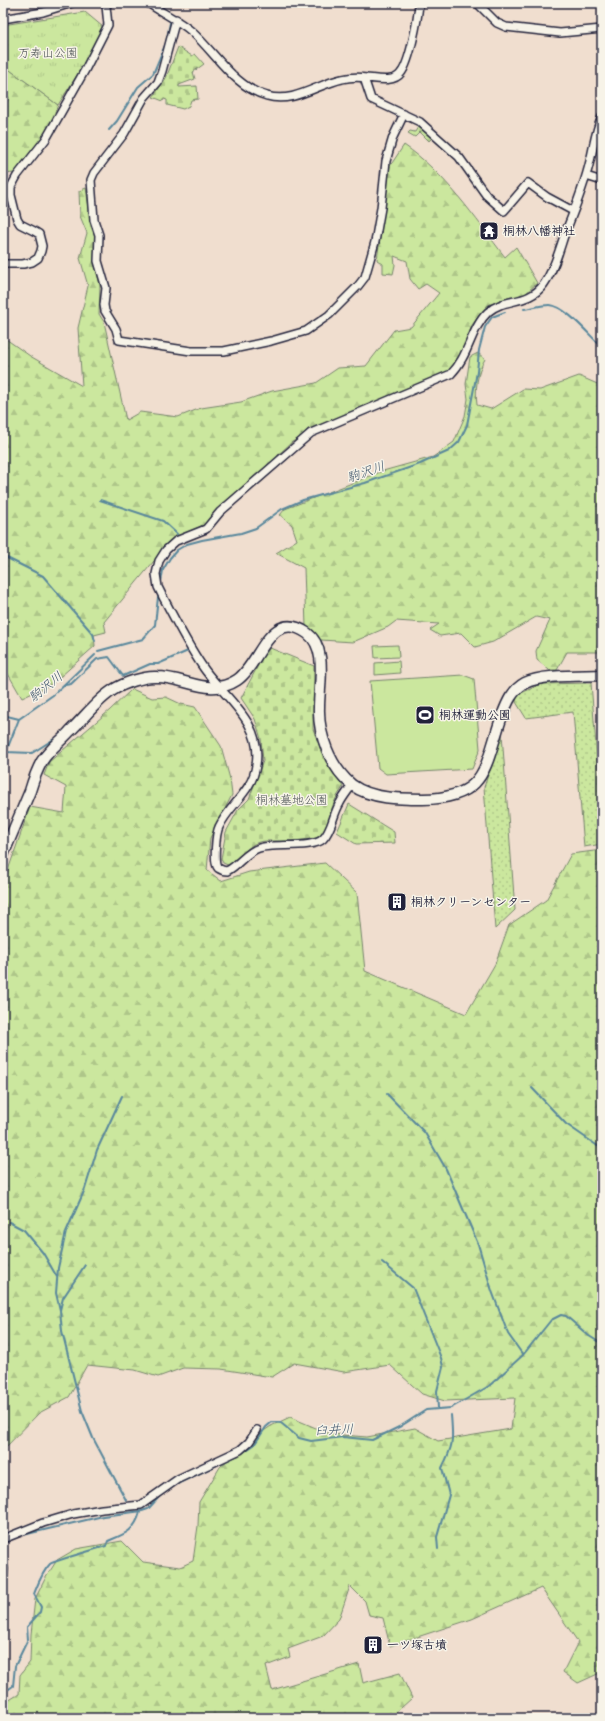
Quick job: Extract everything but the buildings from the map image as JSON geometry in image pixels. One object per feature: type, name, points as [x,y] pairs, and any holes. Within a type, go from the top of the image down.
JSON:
[{"type":"street","points":[[3,19],[43,12],[72,3]]},
{"type":"street","points":[[3,264],[23,264],[32,262],[38,258],[41,251],[42,246],[38,234],[20,224],[17,219],[11,195],[12,187],[17,176],[46,139],[85,70],[108,25],[106,6],[109,3]]},
{"type":"street","points":[[148,3],[163,13],[176,19],[191,32],[237,79],[253,90],[267,96],[284,98],[303,94],[342,79],[395,79],[402,73],[411,46],[417,22],[419,3]]},
{"type":"street","points":[[477,3],[497,23],[506,27],[560,33],[602,29]]},
{"type":"street","points":[[176,19],[158,82],[144,98],[124,134],[94,173],[91,180],[94,220],[99,235],[98,261],[106,288],[104,311],[116,329],[119,340],[191,351],[224,351],[306,331],[329,315],[365,277],[375,242],[386,161],[393,137],[404,114]]},
{"type":"street","points":[[364,78],[371,99],[420,122],[459,157],[486,195],[504,211],[528,183],[547,197],[574,211]]},
{"type":"street","points":[[352,785],[340,803],[327,833],[321,840],[311,843],[259,847],[250,853],[235,868],[227,871],[218,868],[215,858],[218,828],[244,794],[253,776],[257,755],[256,740],[250,724],[238,707],[205,670],[158,587],[156,574],[159,561],[166,550],[176,541],[206,529],[220,512],[255,483],[310,433],[451,374],[459,366],[481,320],[489,311],[498,306],[525,299],[536,292],[544,283],[557,256],[574,211],[586,176],[595,135],[602,117]]},
{"type":"street","points":[[586,176],[602,181]]},
{"type":"street","points":[[3,855],[42,762],[101,700],[114,689],[146,678],[158,677],[203,688],[219,687],[235,682],[251,667],[265,642],[276,631],[289,627],[296,628],[315,640],[320,656],[318,709],[320,725],[325,745],[333,762],[352,785],[371,794],[385,797],[424,799],[461,793],[474,784],[483,774],[507,702],[516,689],[524,683],[536,678],[602,676]]},
{"type":"street","points":[[3,1539],[43,1523],[73,1514],[102,1508],[141,1504],[178,1479],[240,1450],[249,1442],[256,1430]]},
{"type":"street","points":[[3,1565],[3,1579]]},
{"type":"green space","name":"万寿山公園","points":[[85,12],[103,27],[79,72],[58,105],[3,65],[3,25]]},
{"type":"green space","points":[[178,47],[192,56],[195,54],[204,64],[193,72],[195,79],[179,85],[179,87],[197,86],[198,99],[191,100],[189,106],[183,109],[167,105],[167,100],[164,99],[163,101],[153,97],[166,78]]},
{"type":"green space","points":[[3,65],[58,105],[44,138],[14,173],[3,174],[3,112],[9,97],[3,98]]},
{"type":"green space","points":[[418,127],[433,137],[429,141],[420,132],[415,137],[408,133],[410,131],[415,132]]},
{"type":"green space","points":[[404,145],[419,156],[446,182],[505,257],[516,247],[537,283],[525,294],[488,305],[472,325],[465,347],[451,371],[342,417],[308,429],[300,438],[292,442],[278,455],[275,462],[204,525],[172,539],[104,622],[106,632],[94,635],[95,646],[52,684],[22,698],[7,672],[3,674],[3,337],[30,356],[82,386],[78,328],[88,286],[80,258],[87,233],[80,216],[79,191],[86,188],[91,221],[96,235],[95,264],[100,285],[99,314],[104,322],[126,420],[140,412],[178,417],[201,408],[241,402],[272,391],[316,383],[338,368],[366,366],[394,330],[411,327],[439,293],[426,284],[418,289],[410,279],[407,261],[394,256],[395,265],[393,274],[383,273],[383,264],[377,260],[390,166]]},
{"type":"green space","points":[[478,353],[485,359],[477,381],[477,405],[491,409],[523,389],[540,390],[579,376],[602,386],[602,652],[567,652],[557,670],[549,670],[537,660],[536,651],[550,620],[536,617],[493,642],[475,647],[461,633],[440,636],[430,630],[439,624],[396,621],[388,627],[353,642],[321,640],[306,627],[304,568],[276,553],[297,540],[292,525],[280,515],[285,509],[383,471],[433,457],[454,442],[465,416],[468,399],[466,384],[470,357]]},
{"type":"green space","points":[[398,645],[399,657],[375,658],[374,646]]},
{"type":"green space","name":"桐林墓地公園","points":[[270,648],[314,666],[313,729],[320,747],[343,787],[335,801],[328,823],[322,834],[309,840],[259,842],[254,844],[228,865],[223,863],[221,859],[226,832],[238,810],[249,799],[263,761],[261,739],[255,719],[241,698],[263,656]]},
{"type":"green space","points":[[399,661],[400,673],[375,675],[375,663]]},
{"type":"green space","name":"桐林運動公園","points":[[463,675],[474,679],[480,749],[472,769],[386,774],[378,768],[370,681]]},
{"type":"green space","points":[[591,683],[602,820],[602,844],[584,847],[573,712],[526,718],[516,702],[517,695],[541,684]]},
{"type":"green space","points":[[132,689],[152,698],[166,697],[181,704],[195,707],[221,746],[230,779],[232,795],[210,838],[207,870],[221,881],[249,872],[325,863],[357,893],[365,971],[466,1014],[495,964],[509,925],[546,900],[571,854],[602,850],[602,1672],[578,1683],[563,1672],[578,1642],[541,1588],[472,1619],[390,1646],[383,1618],[369,1615],[365,1601],[350,1586],[339,1619],[323,1636],[288,1649],[290,1657],[266,1666],[272,1690],[359,1664],[363,1683],[400,1673],[412,1698],[390,1718],[3,1718],[3,1704],[19,1694],[20,1675],[30,1662],[31,1634],[35,1599],[57,1560],[76,1549],[122,1541],[143,1562],[180,1567],[193,1561],[198,1526],[199,1502],[220,1467],[246,1443],[271,1426],[290,1417],[330,1434],[367,1437],[415,1428],[438,1441],[511,1429],[515,1398],[445,1401],[422,1394],[390,1365],[344,1372],[294,1363],[272,1377],[221,1369],[183,1368],[158,1377],[135,1370],[87,1365],[69,1397],[39,1413],[3,1450],[3,1085],[5,1076],[3,1072],[3,879],[6,876],[30,807],[64,813],[66,787],[44,775],[49,762],[110,710]]},
{"type":"green space","points":[[502,734],[515,910],[495,929],[484,787]]},
{"type":"green space","points":[[349,804],[394,832],[395,843],[356,844],[337,832]]},
{"type":"waterway","points":[[109,130],[117,121],[138,87],[153,74],[166,43],[170,23]]},
{"type":"waterway","name":"駒沢川","points":[[524,309],[546,305],[555,306],[570,315],[602,347]]},
{"type":"waterway","name":"駒沢川","points":[[161,582],[163,570],[170,558],[177,550],[187,544],[241,533],[256,528],[282,509],[303,500],[365,483],[420,464],[449,451],[459,442],[467,425],[477,372],[479,350],[485,327],[492,317],[505,312]]},
{"type":"waterway","points":[[100,500],[163,521],[177,534]]},
{"type":"waterway","points":[[3,556],[43,576],[93,634],[95,641]]},
{"type":"waterway","name":"駒沢川","points":[[98,651],[143,639],[155,625],[158,597]]},
{"type":"waterway","points":[[65,685],[71,684],[97,659],[109,657],[123,676],[150,664],[158,664],[188,651],[186,646]]},
{"type":"waterway","name":"駒沢川","points":[[3,715],[19,719],[53,695],[95,655]]},
{"type":"waterway","points":[[19,719],[6,752],[32,753],[54,739]]},
{"type":"waterway","points":[[3,764],[3,780]]},
{"type":"waterway","points":[[532,1088],[566,1124],[602,1149]]},
{"type":"waterway","points":[[387,1094],[425,1133],[446,1169],[478,1244],[492,1291],[508,1334],[523,1355]]},
{"type":"waterway","points":[[60,1310],[56,1293],[58,1268],[66,1232],[85,1189],[97,1150],[122,1096]]},
{"type":"waterway","points":[[9,1222],[24,1230],[43,1253],[57,1277]]},
{"type":"waterway","points":[[382,1262],[413,1288],[441,1358],[443,1367],[437,1391],[438,1408]]},
{"type":"waterway","points":[[85,1265],[63,1298],[60,1310],[62,1331],[82,1411],[93,1438],[126,1500]]},
{"type":"waterway","name":"臼井川","points":[[242,1453],[254,1445],[266,1427],[272,1422],[281,1423],[299,1438],[311,1441],[343,1437],[372,1440],[401,1426],[426,1410],[451,1408],[489,1386],[523,1355],[551,1320],[561,1315],[566,1316],[589,1336],[602,1344]]},
{"type":"waterway","points":[[438,1549],[437,1537],[449,1495],[442,1468],[451,1448],[451,1415]]},
{"type":"waterway","name":"臼井川","points":[[175,1485],[238,1455]]},
{"type":"waterway","name":"臼井川","points":[[23,1535],[103,1516],[142,1511],[148,1509],[160,1496]]},
{"type":"waterway","points":[[3,1696],[6,1691],[13,1686],[15,1666],[28,1639],[27,1627],[40,1612],[41,1607],[34,1594],[40,1578],[47,1567],[59,1560],[106,1546],[108,1541],[124,1534],[132,1528],[140,1512]]},
{"type":"place","name":"桐林八幡神社","points":[[489,231]]},
{"type":"place","name":"桐林運動公園","points":[[425,715]]},
{"type":"place","name":"桐林クリーンセンター","points":[[397,902]]},
{"type":"place","name":"一ツ塚古墳","points":[[373,1645]]}]
